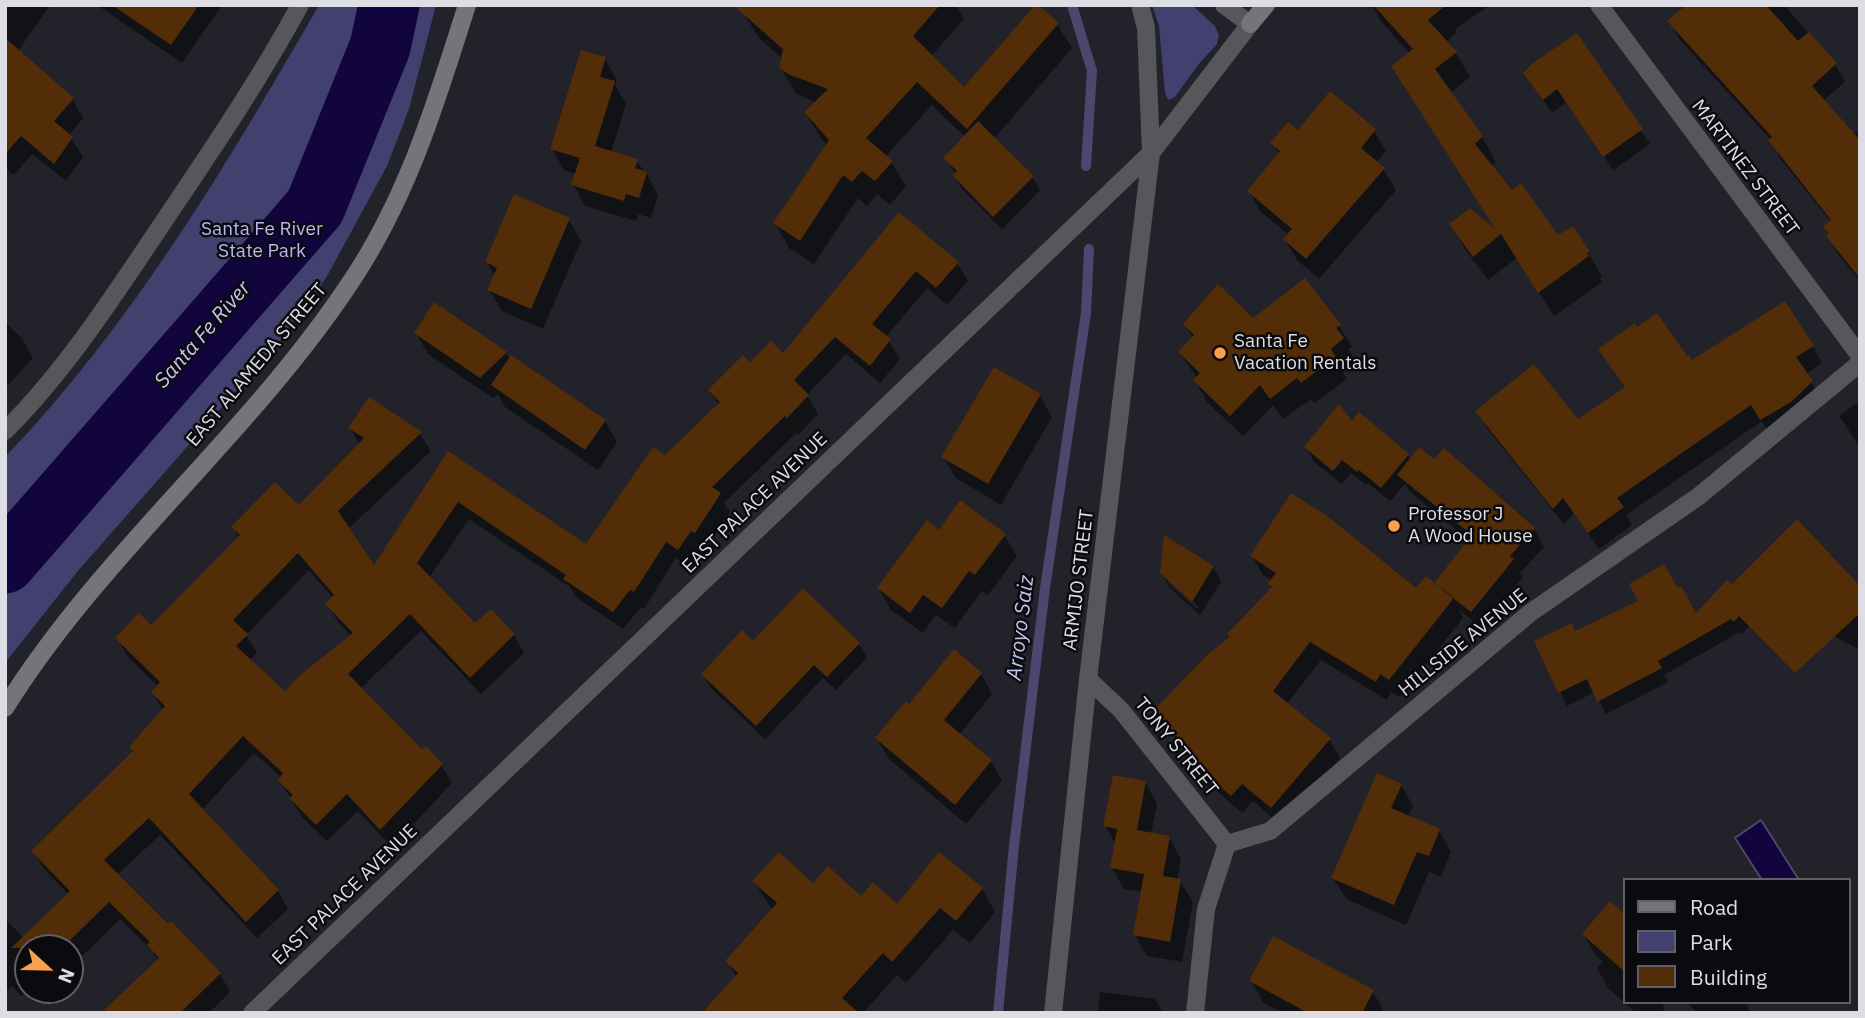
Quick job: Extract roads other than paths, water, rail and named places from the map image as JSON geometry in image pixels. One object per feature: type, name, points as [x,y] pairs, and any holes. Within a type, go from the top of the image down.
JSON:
[{"type":"street","points":[[5,431],[24,412],[98,320],[260,78],[300,5]]},
{"type":"street","name":"EAST ALAMEDA STREET","points":[[5,708],[67,621],[277,378],[325,320],[349,285],[373,247],[414,164],[467,5]]},
{"type":"street","name":"ARMIJO STREET","points":[[1053,1013],[1088,679],[1151,153],[1146,28],[1140,5]]},
{"type":"street","points":[[1224,5],[1250,24]]},
{"type":"street","name":"EAST PALACE AVENUE","points":[[252,1013],[1151,153],[1266,5]]},
{"type":"street","name":"MARTINEZ STREET","points":[[1599,5],[1860,356]]},
{"type":"street","name":"HILLSIDE AVENUE","points":[[1227,844],[1270,831],[1530,613],[1699,496],[1860,363]]},
{"type":"street","name":"TONY STREET","points":[[1088,679],[1121,710],[1227,844]]},
{"type":"street","points":[[1195,1013],[1206,909],[1227,844]]},
{"type":"waterway","name":"Santa Fe River","points":[[5,563],[315,207],[380,47],[389,5]]},
{"type":"waterway","name":"Arroyo Saiz","points":[[1072,5],[1092,71],[1086,166]]},
{"type":"waterway","name":"Arroyo Saiz","points":[[998,1013],[1014,846],[1045,588],[1086,313],[1089,249]]},
{"type":"place","name":"Santa Fe Vacation Rentals","points":[[1220,353]]},
{"type":"place","name":"Professor J A Wood House","points":[[1394,526]]},
{"type":"park label","name":"Santa Fe River State Park","points":[[262,241]]}]
